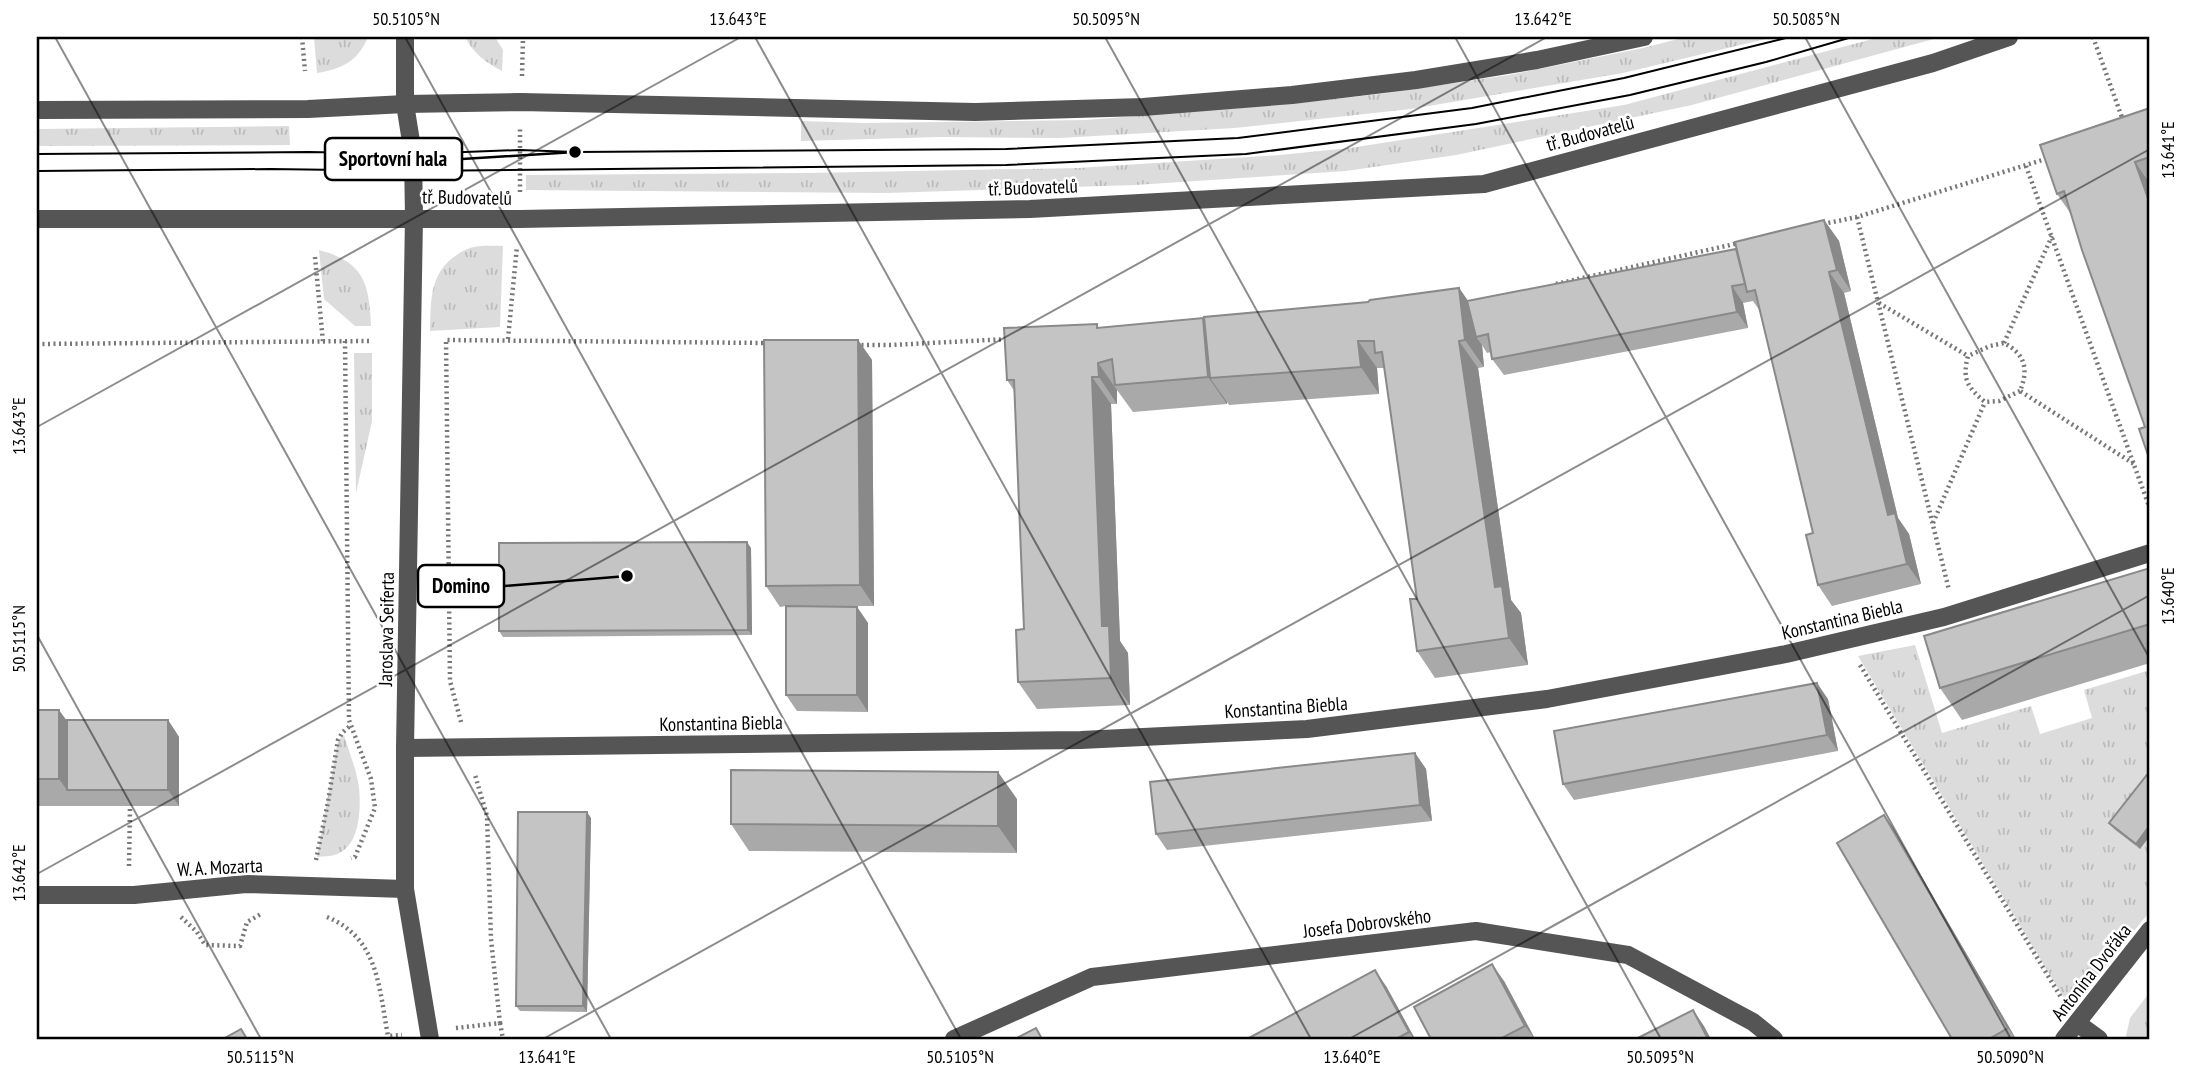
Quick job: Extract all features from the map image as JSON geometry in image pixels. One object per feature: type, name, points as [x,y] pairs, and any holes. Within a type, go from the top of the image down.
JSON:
[{"type":"street","name":"Jaroslava Seiferta","points":[[405,37],[405,104],[413,154],[414,218],[405,889],[429,1035]]},
{"type":"street","points":[[37,110],[308,109],[520,102],[975,112],[1143,107],[1292,95],[1416,80],[1537,60],[1644,37]]},
{"type":"street","name":"tř. Budovatelů","points":[[37,219],[520,219],[1030,209],[1484,184],[1933,63],[2010,37]]},
{"type":"street","name":"Konstantina Biebla","points":[[405,748],[1081,740],[1307,729],[1547,699],[1786,654],[1954,614],[2150,553]]},
{"type":"street","name":"W. A. Mozarta","points":[[37,895],[134,895],[246,884],[405,889]]},
{"type":"street","name":"Antonína Dvořáka","points":[[2064,1039],[2150,930]]},
{"type":"street","name":"Josefa Dobrovského","points":[[954,1039],[1092,977],[1476,931],[1628,955],[1753,1022],[1774,1039]]},
{"type":"street","points":[[2077,1024],[2099,1039]]},
{"type":"path","points":[[302,37],[305,71]]},
{"type":"path","points":[[508,339],[520,219],[523,37]]},
{"type":"path","points":[[2094,37],[2126,131]]},
{"type":"path","points":[[1816,226],[1857,217],[2051,157]]},
{"type":"path","points":[[2026,166],[2150,509]]},
{"type":"path","points":[[1857,217],[1954,614]]},
{"type":"path","points":[[2004,343],[2052,236]]},
{"type":"path","points":[[1546,286],[1749,241]]},
{"type":"path","points":[[315,257],[323,341]]},
{"type":"path","points":[[1878,302],[1968,356]]},
{"type":"path","points":[[850,345],[1014,339]]},
{"type":"path","points":[[450,681],[446,340],[768,343]]},
{"type":"path","points":[[342,860],[355,857],[374,808],[371,779],[349,720],[345,341]]},
{"type":"path","points":[[37,344],[369,341]]},
{"type":"path","points":[[2004,343],[2014,349],[2023,362],[2025,378],[2020,391],[1999,401],[1984,402],[1970,390],[1964,371],[1968,356],[2004,343]]},
{"type":"path","points":[[2020,391],[2134,465]]},
{"type":"path","points":[[1933,524],[1984,402]]},
{"type":"path","points":[[1844,640],[2077,1024]]},
{"type":"path","points":[[322,864],[315,864],[338,740],[351,725]]},
{"type":"path","points":[[477,781],[487,816],[491,939],[503,1039]]},
{"type":"path","points":[[129,866],[130,806]]},
{"type":"path","points":[[176,891],[175,912],[197,932],[205,946],[240,946],[247,922],[265,913]]},
{"type":"path","points":[[317,914],[330,917],[353,931],[373,960],[389,1038],[429,1035],[500,1023]]},
{"type":"green space","points":[[314,37],[368,37],[354,58],[334,69],[317,73]]},
{"type":"green space","points":[[465,37],[495,37],[503,50],[502,71],[480,57]]},
{"type":"green space","points":[[1686,37],[1774,37],[1623,73],[1411,109],[1235,128],[1060,138],[939,137],[801,141],[801,121],[864,123],[1086,120],[1380,94],[1509,75]]},
{"type":"green space","points":[[1880,37],[1941,37],[1692,105],[1456,155],[1346,171],[1135,185],[887,193],[526,190],[526,175],[1078,168],[1350,148],[1624,105]]},
{"type":"green space","points":[[289,126],[290,145],[37,146],[37,129]]},
{"type":"green space","points":[[503,246],[500,327],[430,331],[433,292],[444,266],[467,249]]},
{"type":"green space","points":[[319,250],[346,261],[361,276],[366,286],[371,326],[355,326],[324,299]]},
{"type":"green space","points":[[354,353],[372,353],[372,421],[356,493]]},
{"type":"green space","points":[[1915,645],[1942,733],[2031,706],[2040,734],[2092,718],[2084,690],[2150,670],[2150,911],[2071,1010],[1858,656]]},
{"type":"green space","points":[[344,735],[359,788],[358,825],[346,848],[334,855],[317,857],[338,740]]},
{"type":"green space","points":[[2150,992],[2150,1039],[2128,1039],[2126,1036],[2130,1018]]},
{"type":"building","points":[[2150,108],[2150,157],[2135,162],[2150,204],[2150,461],[2139,429],[2145,427],[2082,250],[2064,191],[2057,194],[2040,145]]},
{"type":"building","points":[[1824,220],[1837,270],[1829,272],[1888,515],[1895,513],[1907,564],[1818,585],[1806,535],[1813,533],[1755,290],[1747,292],[1735,242]]},
{"type":"building","points":[[1736,249],[1745,284],[1732,286],[1737,312],[1492,359],[1488,334],[1476,337],[1467,301]]},
{"type":"building","points":[[1459,288],[1465,340],[1459,341],[1495,587],[1502,586],[1509,638],[1417,651],[1410,599],[1417,599],[1382,352],[1375,353],[1374,341],[1358,341],[1361,367],[1210,378],[1204,317],[1368,302]]},
{"type":"building","points":[[1203,318],[1208,377],[1115,385],[1112,359],[1098,363],[1099,377],[1092,377],[1102,626],[1109,626],[1111,678],[1018,682],[1016,630],[1024,629],[1014,380],[1007,380],[1004,328],[1097,324],[1097,328]]},
{"type":"building","points":[[764,340],[858,340],[860,585],[766,586]]},
{"type":"building","points":[[747,542],[748,630],[499,631],[499,543]]},
{"type":"building","points":[[2150,568],[2150,624],[1940,688],[1924,636]]},
{"type":"building","points":[[786,606],[857,607],[857,695],[786,695]]},
{"type":"building","points":[[1817,683],[1827,735],[1563,784],[1554,731]]},
{"type":"building","points":[[37,710],[59,710],[59,779],[37,779]]},
{"type":"building","points":[[67,720],[168,720],[168,790],[67,790]]},
{"type":"building","points":[[1415,753],[1420,805],[1156,834],[1150,782]]},
{"type":"building","points":[[731,770],[998,772],[998,826],[731,824]]},
{"type":"building","points":[[2150,771],[2150,825],[2136,844],[2109,823]]},
{"type":"building","points":[[518,812],[587,812],[583,1006],[516,1006]]},
{"type":"building","points":[[1884,815],[2008,1028],[1989,1039],[1952,1039],[1837,843]]},
{"type":"building","points":[[1492,964],[1525,1026],[1500,1039],[1431,1039],[1414,1007]]},
{"type":"building","points":[[1375,970],[1409,1032],[1396,1039],[1247,1039]]},
{"type":"building","points":[[1693,1010],[1708,1039],[1636,1039]]},
{"type":"building","points":[[1036,1028],[1042,1039],[1015,1039]]},
{"type":"building","points":[[241,1029],[247,1039],[223,1039]]},
{"type":"tram line","points":[[37,154],[1006,149],[1238,138],[1472,108],[1624,78],[1790,37]]},
{"type":"tram line","points":[[37,171],[414,171],[1006,165],[1246,154],[1476,124],[1630,95],[1766,62],[1852,37]]},
{"type":"place","name":"Sportovní hala","points":[[575,152]]},
{"type":"place","name":"Domino","points":[[627,576]]}]
